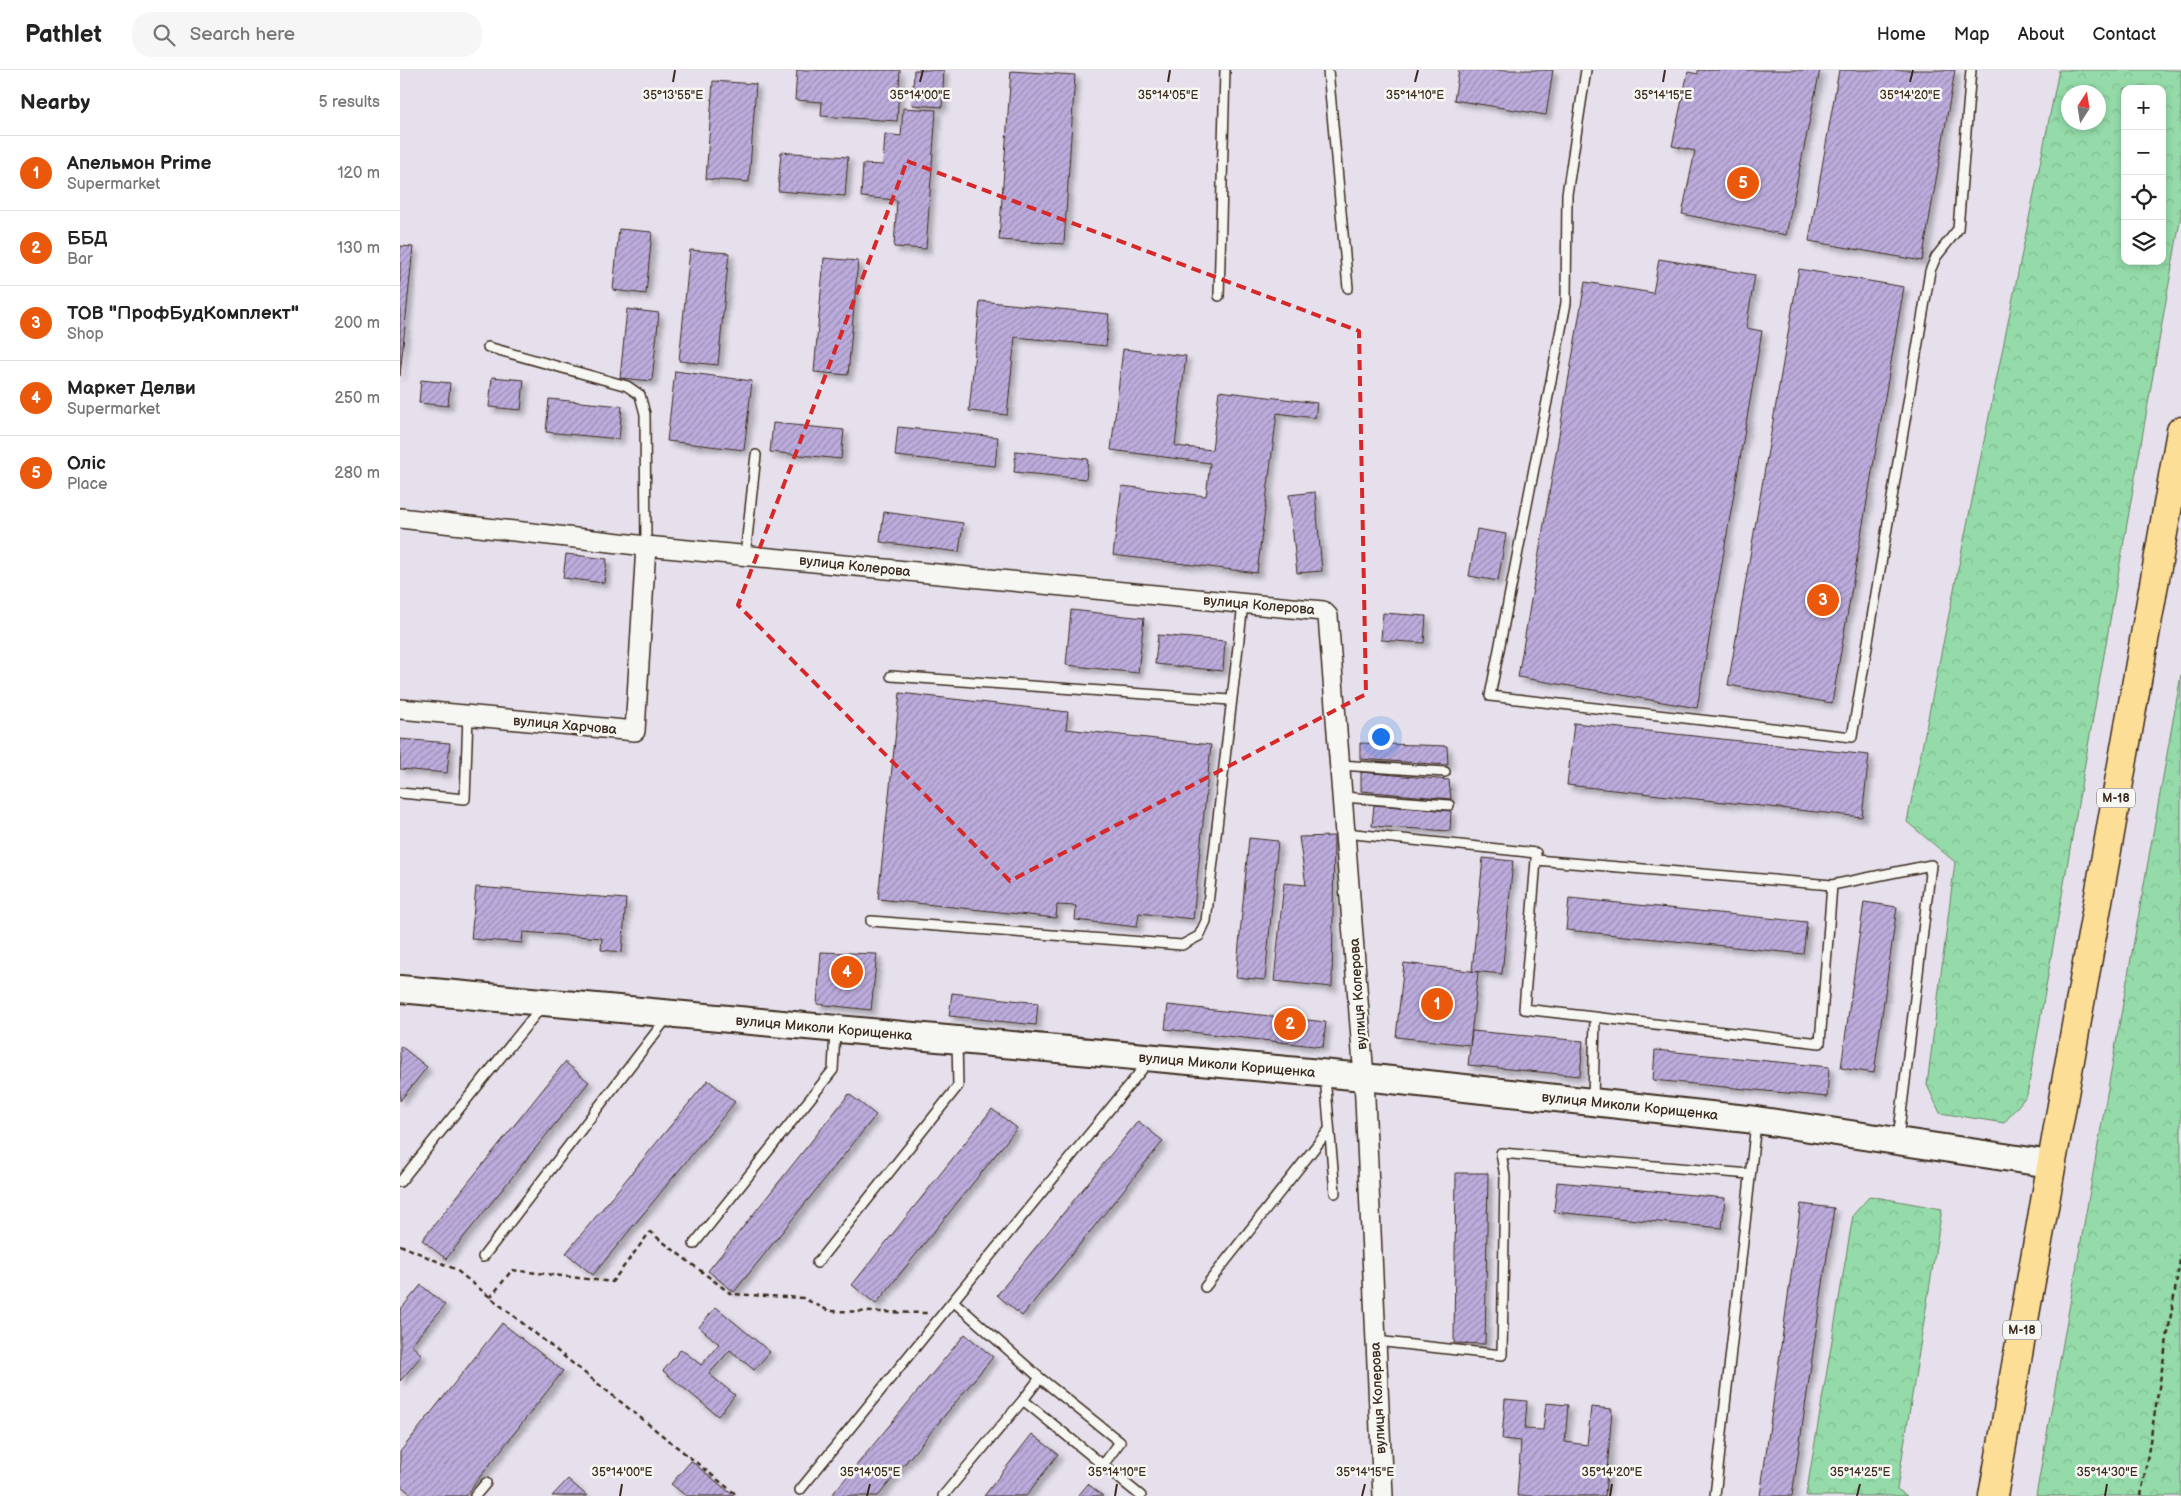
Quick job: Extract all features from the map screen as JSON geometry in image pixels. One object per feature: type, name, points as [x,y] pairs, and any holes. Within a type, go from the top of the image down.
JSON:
[{"type":"highway","name":"М-18","points":[[1993,1496],[2181,431]]},
{"type":"street","name":"вулиця Колерова","points":[[400,518],[745,556],[1322,611],[1328,616],[1364,1077],[1383,1496]]},
{"type":"street","name":"вулиця Харчова","points":[[400,708],[635,731],[646,546]]},
{"type":"street","name":"вулиця Миколи Корищенка","points":[[400,989],[1364,1077],[1756,1120],[2051,1164]]},
{"type":"lane","points":[[1219,296],[1225,70]]},
{"type":"lane","points":[[1328,70],[1348,288]]},
{"type":"lane","points":[[1586,70],[1567,194],[1566,303],[1490,696],[1852,737],[1930,271],[1936,257],[1958,229],[1971,70]]},
{"type":"lane","points":[[488,347],[627,386],[640,395],[645,414],[646,546]]},
{"type":"lane","points":[[745,556],[756,455]]},
{"type":"lane","points":[[871,921],[1182,945],[1199,936],[1206,921],[1230,700],[1243,604]]},
{"type":"lane","points":[[891,676],[1230,700]]},
{"type":"lane","points":[[400,793],[465,799],[468,716]]},
{"type":"lane","points":[[1340,765],[1445,772]]},
{"type":"lane","points":[[1343,797],[1449,804]]},
{"type":"lane","points":[[1346,834],[1536,853],[1524,1009],[1820,1043],[1832,885]]},
{"type":"lane","points":[[1536,860],[1832,885],[1931,865],[1897,1142]]},
{"type":"lane","points":[[400,1182],[545,1002]]},
{"type":"lane","points":[[483,1257],[670,1014]]},
{"type":"lane","points":[[1593,1102],[1596,1017]]},
{"type":"lane","points":[[694,1244],[833,1070],[835,1029]]},
{"type":"lane","points":[[817,1263],[958,1086],[957,1041]]},
{"type":"lane","points":[[800,1490],[1152,1059]]},
{"type":"lane","points":[[1325,1074],[1328,1132],[1335,1194]]},
{"type":"lane","points":[[1715,1496],[1756,1120]]},
{"type":"lane","points":[[1205,1287],[1328,1132]]},
{"type":"lane","points":[[1376,1341],[1502,1355],[1505,1177],[1501,1153],[1750,1174]]},
{"type":"lane","points":[[953,1301],[1040,1378],[1120,1442],[1103,1465]]},
{"type":"lane","points":[[943,1496],[1040,1378]]},
{"type":"lane","points":[[1023,1400],[1142,1496]]},
{"type":"lane","points":[[475,1496],[486,1483]]},
{"type":"path","points":[[490,1298],[512,1270],[612,1282],[650,1232],[731,1294],[802,1298],[829,1311],[944,1313]]},
{"type":"path","points":[[400,1245],[455,1270],[738,1496]]},
{"type":"path","points":[[2141,1496],[2181,1254]]},
{"type":"highlighted area","points":[[907,161],[1359,331],[1366,694],[1010,881],[738,605]]},
{"type":"green space","points":[[2059,70],[2181,70],[2181,215],[2027,1095],[2004,1123],[1940,1113],[1927,1085],[1955,862],[1907,822]]},
{"type":"green space","points":[[2181,675],[2181,1496],[2036,1496]]},
{"type":"green space","points":[[1870,1196],[1942,1209],[1897,1489],[1907,1496],[1806,1496],[1853,1215]]},
{"type":"building","points":[[797,70],[900,70],[897,121],[821,116],[822,102],[795,100]]},
{"type":"building","points":[[914,70],[944,70],[942,107],[912,105]]},
{"type":"building","points":[[1459,70],[1553,70],[1546,115],[1454,100]]},
{"type":"building","points":[[1698,70],[1820,70],[1786,235],[1682,214],[1695,151],[1672,146],[1688,72],[1698,74]]},
{"type":"building","points":[[1839,70],[1955,70],[1922,261],[1809,241]]},
{"type":"building","points":[[1011,71],[1075,75],[1064,244],[999,240]]},
{"type":"building","points":[[713,81],[756,84],[749,182],[706,179]]},
{"type":"building","points":[[903,108],[936,110],[926,249],[894,247],[897,200],[861,197],[863,164],[883,165],[885,134],[901,136]]},
{"type":"building","points":[[781,152],[848,157],[845,196],[778,191]]},
{"type":"building","points":[[619,229],[652,232],[646,294],[613,290]]},
{"type":"building","points":[[400,246],[413,247],[400,376]]},
{"type":"building","points":[[690,250],[729,253],[718,365],[679,361]]},
{"type":"building","points":[[824,258],[858,261],[848,375],[814,372]]},
{"type":"building","points":[[1659,259],[1755,275],[1746,328],[1762,331],[1697,708],[1518,677],[1585,282],[1653,293]]},
{"type":"building","points":[[1799,269],[1904,287],[1832,703],[1728,685]]},
{"type":"building","points":[[980,301],[1109,314],[1106,346],[1015,337],[1007,415],[969,411]]},
{"type":"building","points":[[627,309],[659,313],[652,381],[620,378]]},
{"type":"building","points":[[1123,349],[1186,356],[1175,446],[1212,450],[1219,391],[1317,403],[1315,418],[1277,413],[1257,573],[1113,555],[1122,486],[1206,496],[1210,463],[1111,450]]},
{"type":"building","points":[[675,371],[752,381],[744,450],[667,441]]},
{"type":"building","points":[[492,377],[524,380],[521,410],[489,407]]},
{"type":"building","points":[[421,380],[450,383],[448,406],[419,403]]},
{"type":"building","points":[[549,399],[622,406],[619,439],[546,432]]},
{"type":"building","points":[[773,423],[844,430],[841,459],[770,452]]},
{"type":"building","points":[[898,427],[998,437],[995,466],[895,456]]},
{"type":"building","points":[[1016,451],[1088,459],[1086,479],[1014,472]]},
{"type":"building","points":[[1315,492],[1322,571],[1297,573],[1289,495]]},
{"type":"building","points":[[884,512],[963,523],[959,552],[880,542]]},
{"type":"building","points":[[1477,529],[1506,534],[1498,581],[1469,576]]},
{"type":"building","points":[[566,554],[607,559],[604,583],[563,578]]},
{"type":"building","points":[[1071,610],[1144,618],[1138,673],[1066,665]]},
{"type":"building","points":[[1383,613],[1426,616],[1424,643],[1381,640]]},
{"type":"building","points":[[1158,635],[1225,641],[1223,671],[1155,664]]},
{"type":"building","points":[[900,693],[1068,712],[1066,729],[1211,745],[1193,919],[1139,913],[1137,927],[1075,920],[1076,906],[1057,905],[1056,918],[878,899]]},
{"type":"building","points":[[1574,723],[1869,755],[1862,817],[1567,785]]},
{"type":"building","points":[[400,739],[450,743],[447,773],[400,769]]},
{"type":"building","points":[[1360,743],[1447,746],[1448,765],[1360,759]]},
{"type":"building","points":[[1361,772],[1449,780],[1451,799],[1361,791]]},
{"type":"building","points":[[1374,805],[1451,811],[1450,831],[1372,826]]},
{"type":"building","points":[[1334,836],[1332,987],[1274,981],[1284,883],[1306,885],[1299,837]]},
{"type":"building","points":[[1249,838],[1278,841],[1265,980],[1236,977]]},
{"type":"building","points":[[1483,858],[1513,861],[1502,974],[1472,971]]},
{"type":"building","points":[[476,887],[626,899],[622,952],[601,950],[602,938],[523,932],[522,943],[471,939]]},
{"type":"building","points":[[1569,898],[1807,922],[1803,954],[1566,930]]},
{"type":"building","points":[[1864,902],[1897,907],[1874,1073],[1841,1068]]},
{"type":"building","points":[[821,952],[877,954],[871,1010],[817,1004]]},
{"type":"building","points":[[1404,963],[1478,972],[1470,1045],[1396,1037]]},
{"type":"building","points":[[952,993],[1038,1003],[1036,1025],[949,1016]]},
{"type":"building","points":[[1168,1005],[1326,1022],[1323,1047],[1165,1029]]},
{"type":"building","points":[[1472,1031],[1583,1041],[1580,1076],[1468,1065]]},
{"type":"building","points":[[400,1047],[427,1067],[400,1101]]},
{"type":"building","points":[[1655,1050],[1829,1067],[1827,1097],[1653,1080]]},
{"type":"building","points":[[565,1062],[589,1082],[446,1259],[422,1240]]},
{"type":"building","points":[[708,1080],[735,1102],[593,1275],[566,1253]]},
{"type":"building","points":[[849,1094],[876,1115],[734,1292],[708,1271]]},
{"type":"building","points":[[992,1109],[1017,1128],[876,1304],[852,1285]]},
{"type":"building","points":[[1138,1121],[1163,1141],[1022,1316],[997,1295]]},
{"type":"building","points":[[1456,1173],[1488,1173],[1485,1344],[1454,1343]]},
{"type":"building","points":[[1557,1182],[1725,1198],[1722,1228],[1554,1212]]},
{"type":"building","points":[[1801,1204],[1834,1208],[1792,1496],[1760,1496]]},
{"type":"building","points":[[421,1285],[445,1305],[411,1345],[422,1355],[400,1381],[400,1310]]},
{"type":"building","points":[[716,1307],[770,1352],[754,1370],[730,1350],[709,1374],[735,1395],[718,1416],[663,1371],[681,1349],[701,1365],[719,1344],[699,1327]]},
{"type":"building","points":[[502,1323],[563,1371],[465,1496],[413,1496],[400,1485],[400,1452]]},
{"type":"building","points":[[965,1334],[993,1357],[878,1496],[831,1496]]},
{"type":"building","points":[[1505,1399],[1527,1401],[1525,1429],[1543,1430],[1546,1403],[1568,1405],[1565,1442],[1587,1445],[1591,1407],[1612,1409],[1605,1496],[1517,1496],[1521,1441],[1502,1439]]},
{"type":"building","points":[[1032,1434],[1058,1454],[1026,1496],[984,1496]]},
{"type":"building","points":[[691,1461],[734,1496],[686,1496],[671,1484]]},
{"type":"building","points":[[568,1479],[587,1496],[552,1496]]},
{"type":"building","points":[[1088,1484],[1103,1496],[1078,1496]]},
{"type":"place","name":"Оліс","points":[[1743,183]]},
{"type":"place","name":"ТОВ \"ПрофБудКомплект\"","points":[[1823,600]]},
{"type":"place","name":"Маркет Делви","points":[[847,972]]},
{"type":"place","name":"Апельмон Prime","points":[[1437,1004]]},
{"type":"place","name":"ББД","points":[[1290,1024]]}]
